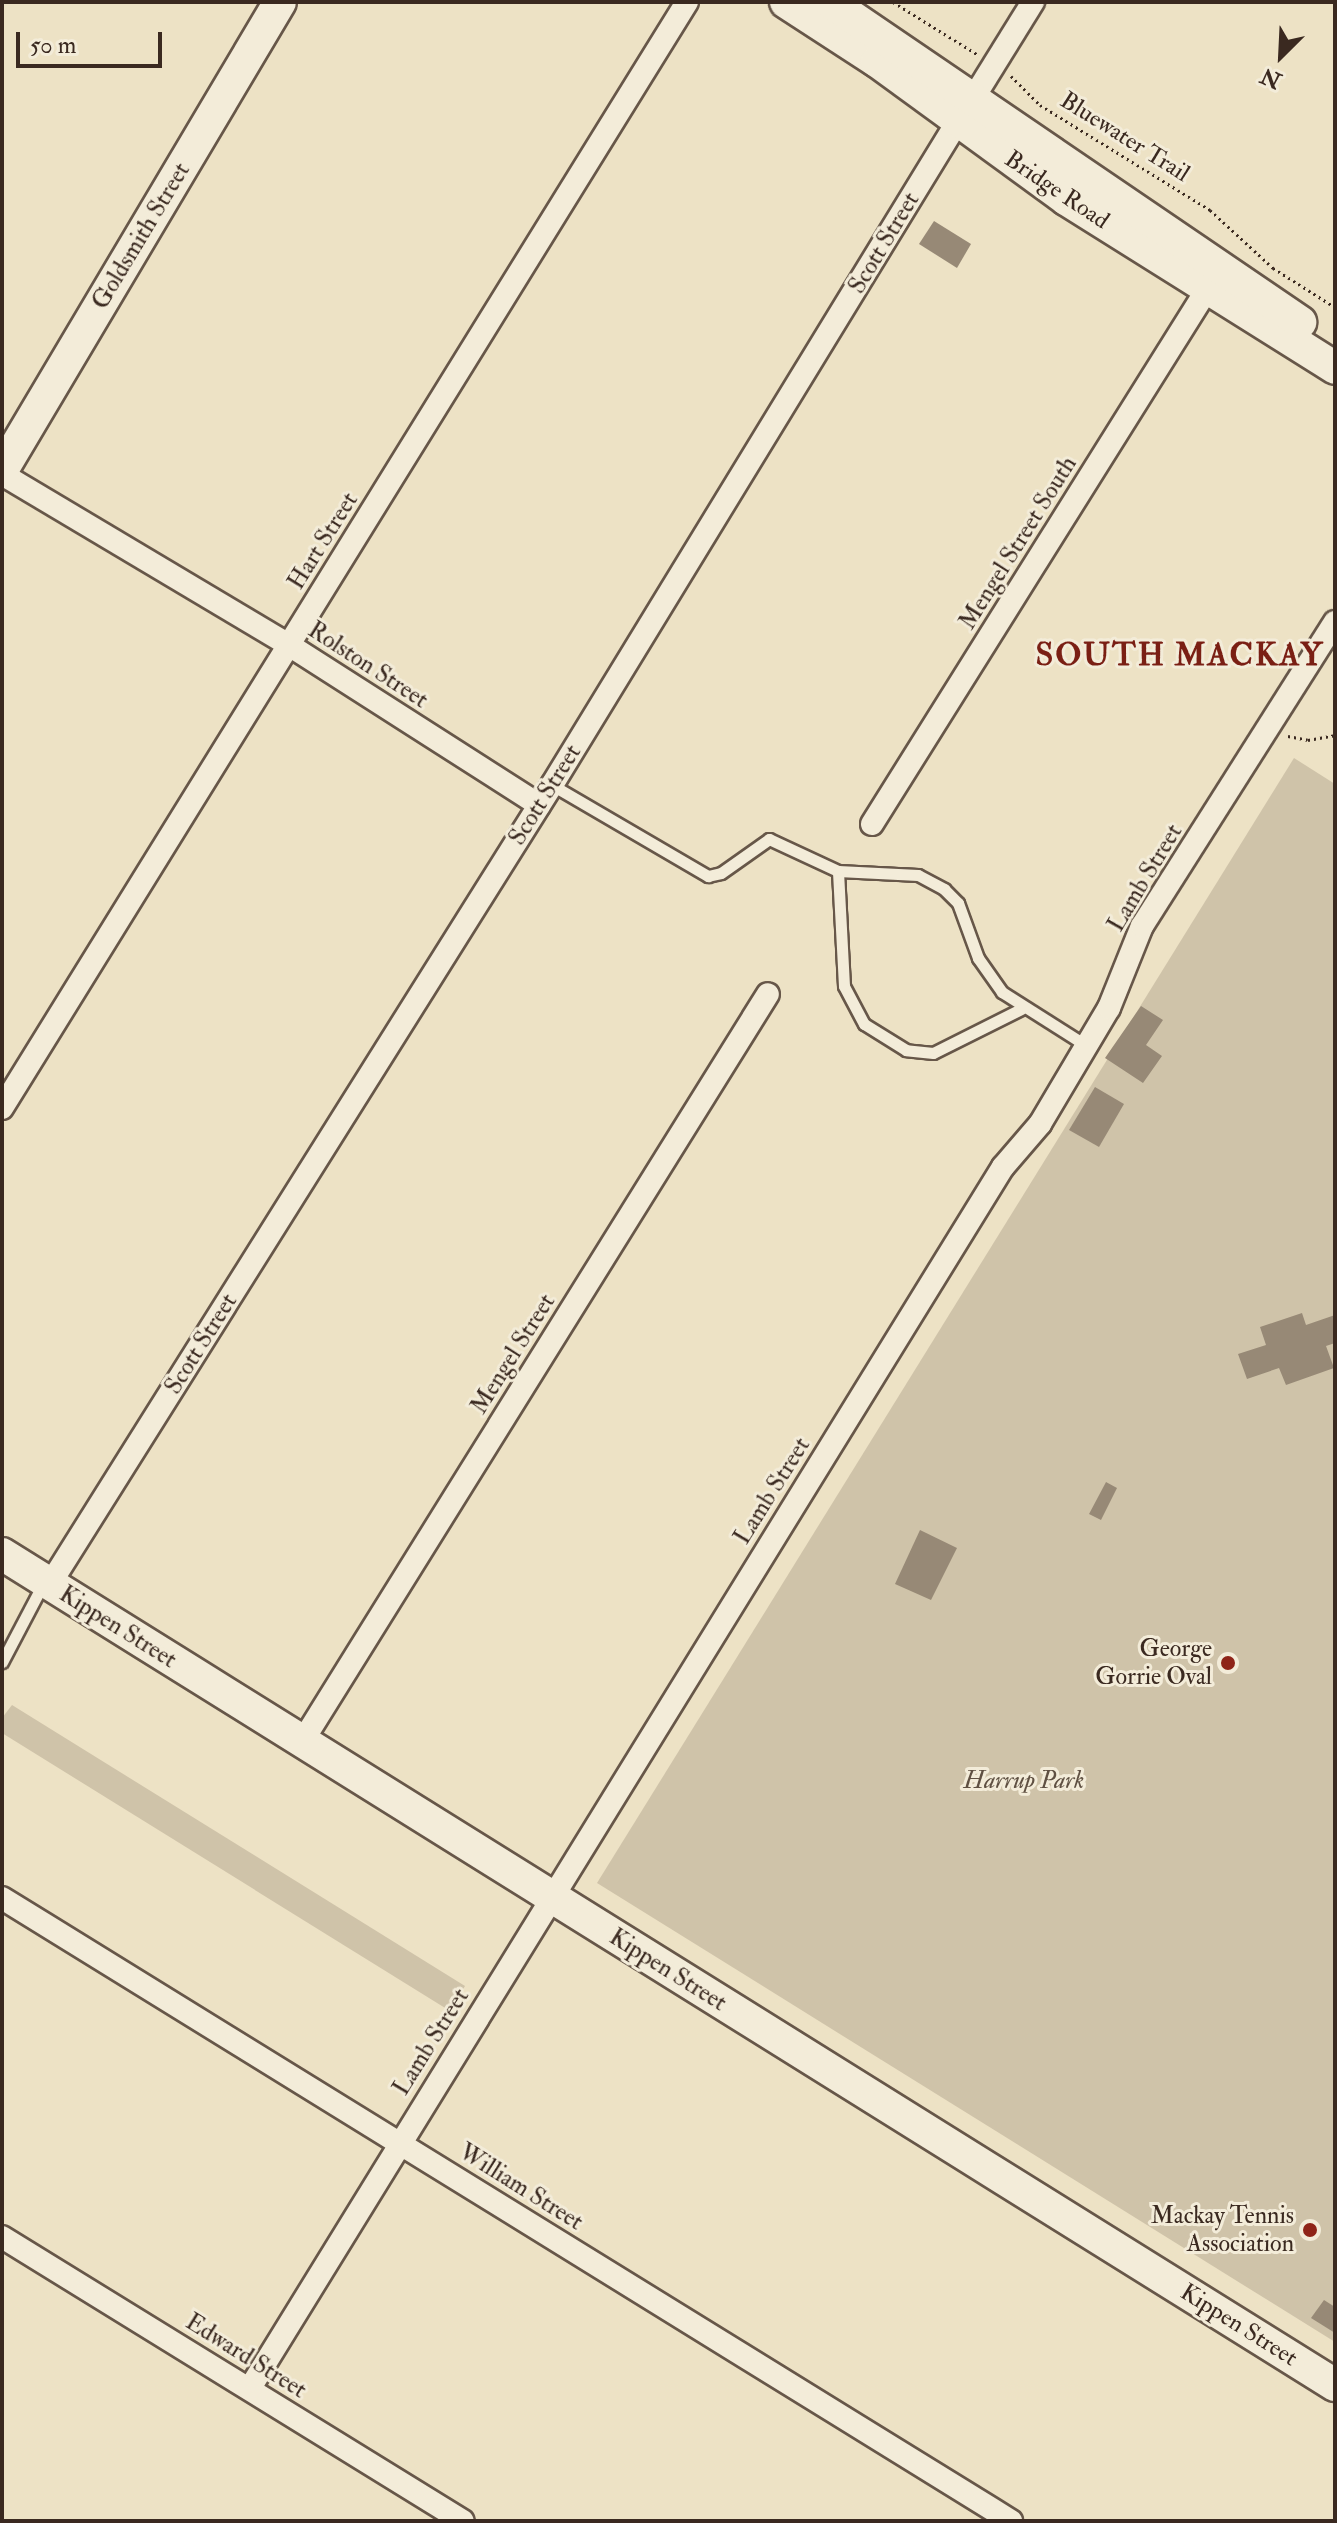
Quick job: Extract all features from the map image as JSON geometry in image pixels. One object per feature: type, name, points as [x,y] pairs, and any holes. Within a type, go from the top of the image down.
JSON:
[{"type":"street","name":"Hart Street","points":[[2,1108],[687,2]]},
{"type":"street","name":"Bridge Road","points":[[786,2],[966,109]]},
{"type":"street","name":"Bridge Road","points":[[830,2],[966,109],[1066,199],[1215,278],[1334,360]]},
{"type":"street","name":"Scott Street","points":[[48,1582],[552,785],[1033,2]]},
{"type":"street","name":"Goldsmith Street","points":[[2,472],[272,5]]},
{"type":"street","name":"Mengel Street South","points":[[872,824],[1215,278]]},
{"type":"street","name":"Rolston Street","points":[[2,472],[289,645],[539,805]]},
{"type":"street","name":"Lamb Street","points":[[250,2388],[1003,1167],[1040,1124],[1115,996],[1142,926],[1335,622]]},
{"type":"street","name":"Mengel Street","points":[[302,1742],[768,994]]},
{"type":"street","name":"Kippen Street","points":[[2,1554],[1335,2385]]},
{"type":"street","name":"William Street","points":[[2,1898],[1011,2521]]},
{"type":"street","name":"Edward Street","points":[[2,2237],[463,2521]]},
{"type":"lane","points":[[552,785],[708,876],[721,873],[769,839],[838,871],[918,875],[944,889],[958,903],[990,978],[1021,1009],[1087,1046]]},
{"type":"lane","points":[[838,871],[844,986],[864,1024],[906,1050],[933,1053],[1021,1009]]},
{"type":"lane","name":"Scott Street","points":[[2,1662],[48,1582]]},
{"type":"path","name":"Bluewater Trail","points":[[893,2],[994,64],[1036,102],[1210,210],[1273,268],[1335,307]]},
{"type":"path","points":[[1265,732],[1308,740],[1335,735]]},
{"type":"green space","name":"Harrup Park","points":[[1294,758],[1335,784],[1335,2342],[597,1883]]},
{"type":"green space","points":[[12,1705],[465,1986],[450,2011],[2,1733],[2,1718]]},
{"type":"building","points":[[934,221],[971,244],[957,268],[919,244]]},
{"type":"building","points":[[1141,1006],[1163,1020],[1146,1045],[1162,1056],[1143,1083],[1105,1058]]},
{"type":"building","points":[[1095,1087],[1124,1104],[1099,1147],[1069,1130]]},
{"type":"building","points":[[1302,1313],[1306,1325],[1335,1315],[1335,1343],[1326,1346],[1334,1368],[1286,1385],[1279,1368],[1247,1379],[1238,1354],[1266,1345],[1260,1327]]},
{"type":"building","points":[[1106,1482],[1117,1488],[1101,1520],[1089,1514]]},
{"type":"building","points":[[920,1530],[957,1548],[931,1600],[895,1584]]},
{"type":"building","points":[[1324,2300],[1335,2307],[1335,2333],[1311,2318]]},
{"type":"place","name":"George Gorrie Oval","points":[[1228,1663]]},
{"type":"place","name":"Mackay Tennis Association","points":[[1310,2230]]},
{"type":"district","name":"SOUTH MACKAY","points":[[1180,655]]}]
